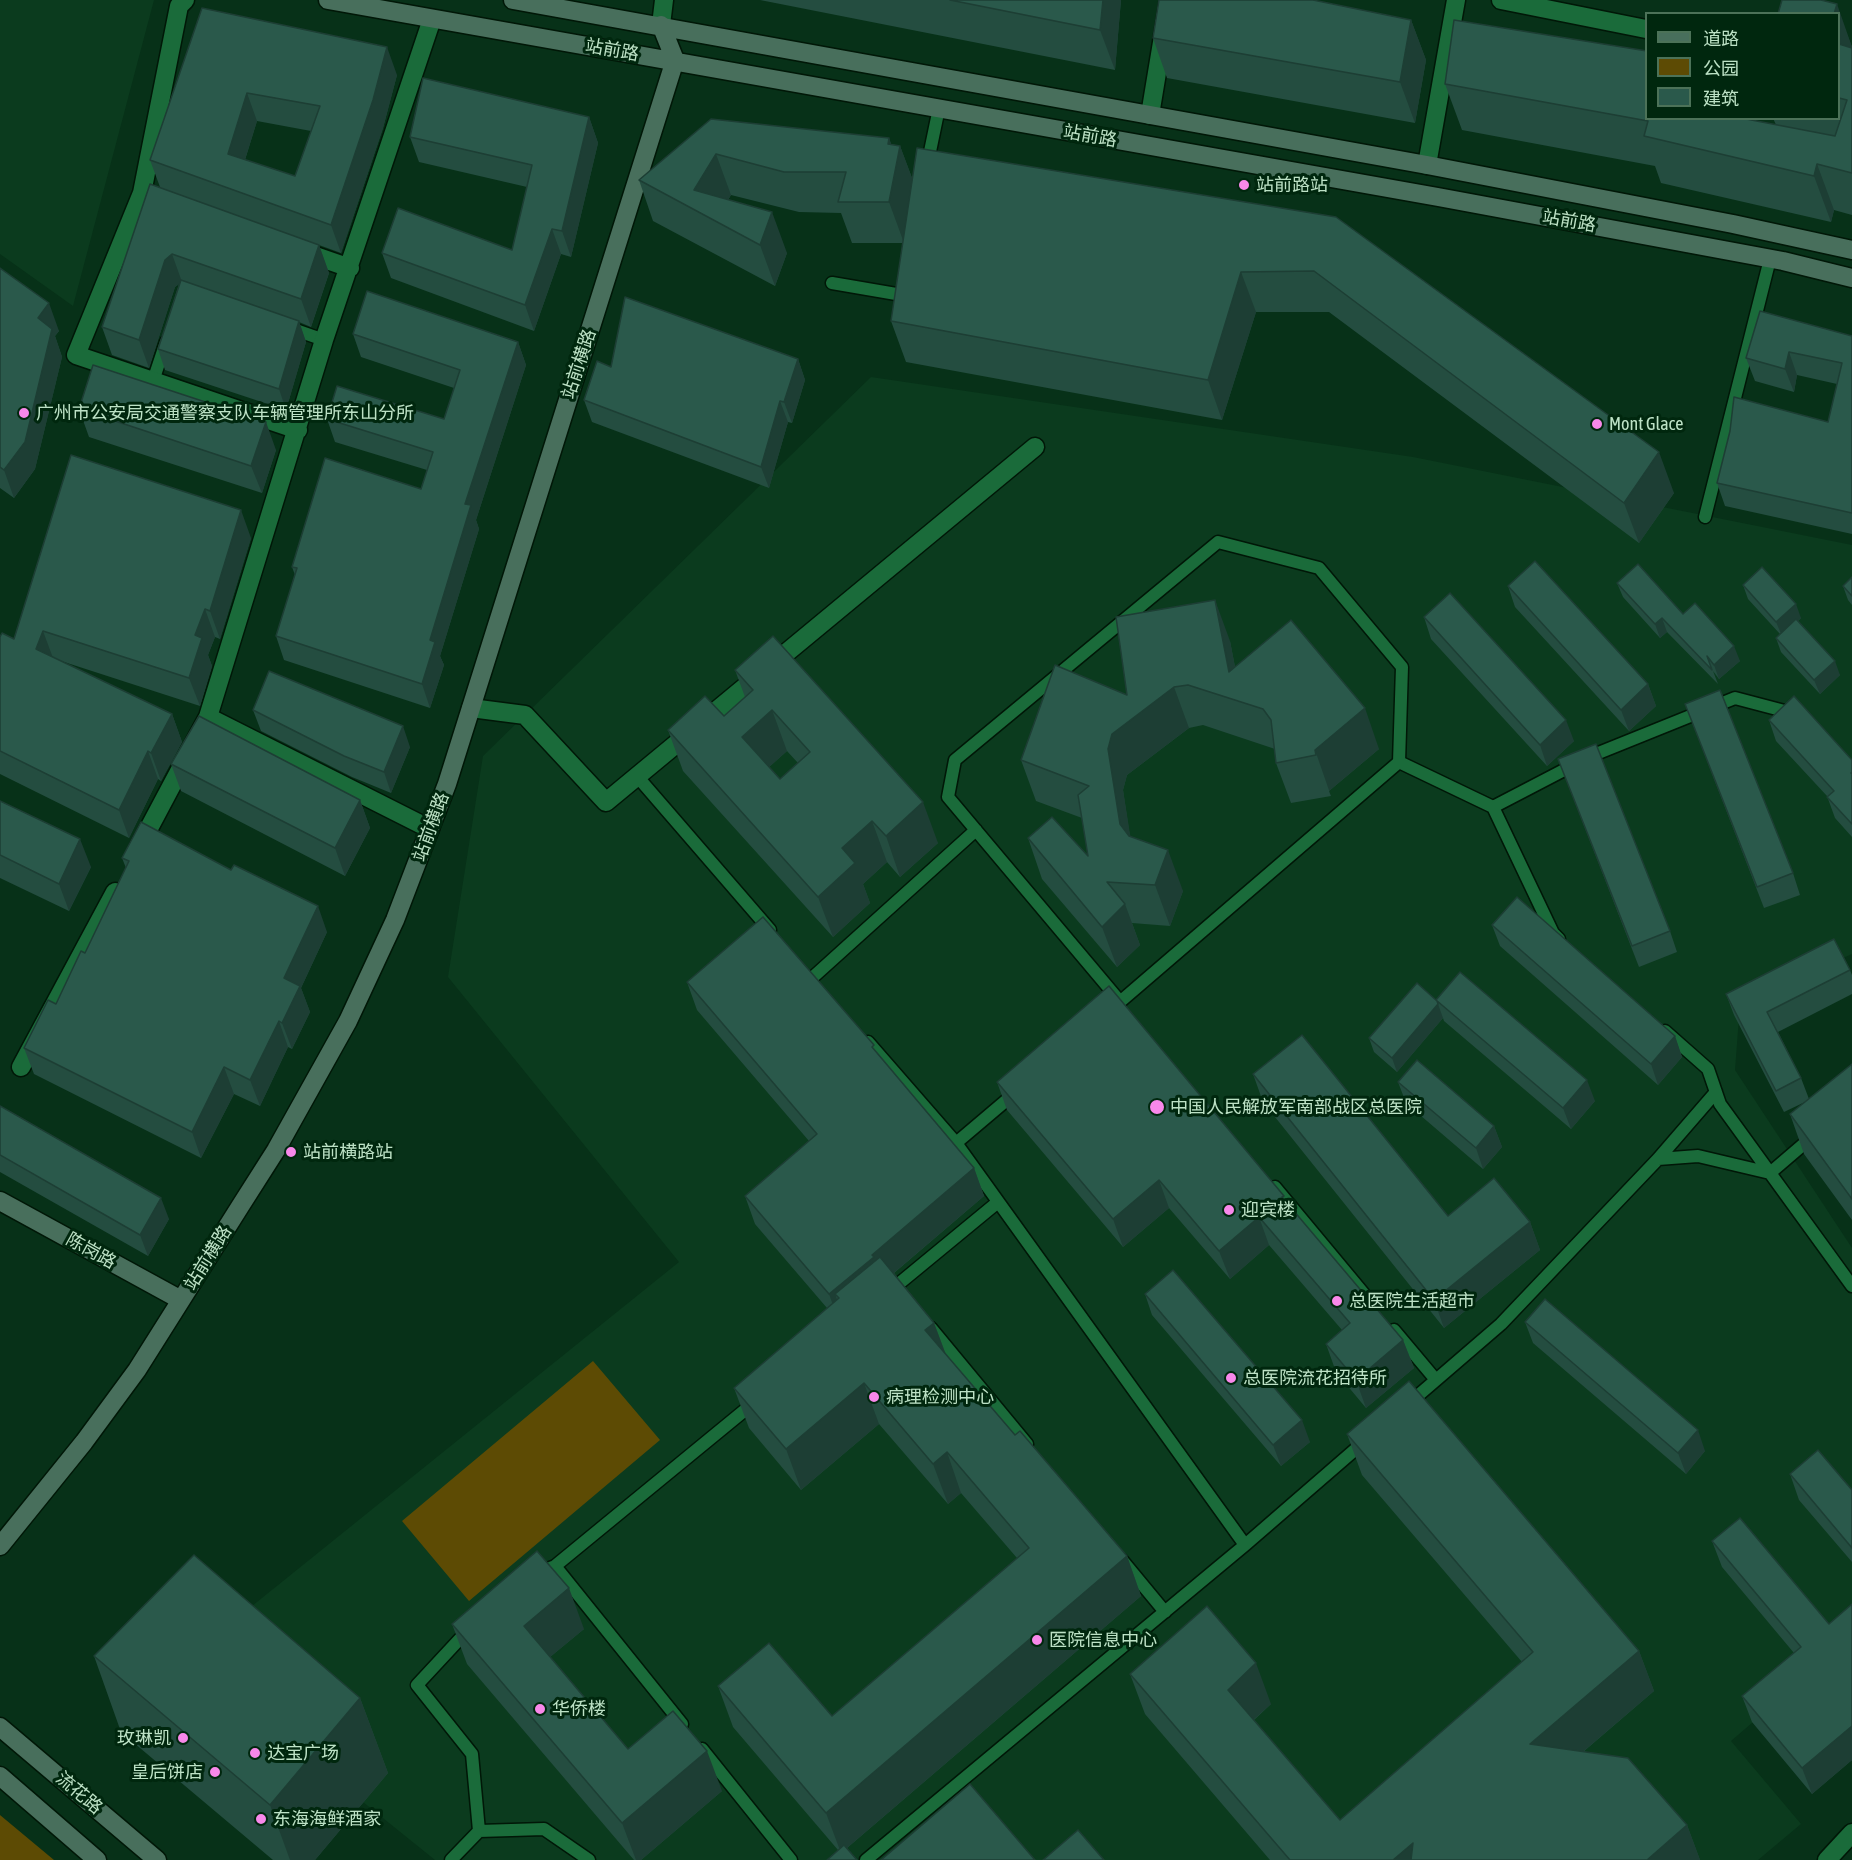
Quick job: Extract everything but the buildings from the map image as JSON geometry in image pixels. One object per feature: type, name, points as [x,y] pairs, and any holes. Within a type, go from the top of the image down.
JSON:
[{"type":"street","points":[[185,0],[179,6],[142,193],[76,355],[298,430]]},
{"type":"street","name":"站前路","points":[[328,0],[675,60],[1770,259],[1852,278]]},
{"type":"street","name":"站前路","points":[[513,0],[1427,165],[1852,250]]},
{"type":"street","points":[[664,0],[661,26],[675,60]]},
{"type":"street","points":[[1150,116],[1169,0]]},
{"type":"street","points":[[1427,165],[1456,0]]},
{"type":"street","points":[[1502,0],[1645,29]]},
{"type":"street","points":[[21,1068],[208,717],[324,340],[432,19]]},
{"type":"street","name":"站前横路","points":[[0,1546],[137,1370],[276,1150],[348,1021],[395,920],[430,829],[471,708],[675,60]]},
{"type":"street","points":[[142,193],[164,201]]},
{"type":"street","points":[[284,244],[350,268]]},
{"type":"street","points":[[471,708],[525,715],[606,802],[1035,447]]},
{"type":"street","points":[[208,717],[430,829]]},
{"type":"street","name":"陈岗路","points":[[0,1201],[181,1300]]},
{"type":"street","name":"流花路","points":[[0,1726],[157,1860]]},
{"type":"street","points":[[0,1776],[97,1860]]},
{"type":"street","points":[[1827,1860],[1852,1833]]},
{"type":"lane","points":[[924,182],[939,108]]},
{"type":"lane","points":[[1705,518],[1770,259]]},
{"type":"lane","points":[[832,283],[902,295],[906,273]]},
{"type":"lane","points":[[270,321],[324,340]]},
{"type":"lane","points":[[153,381],[172,324]]},
{"type":"lane","points":[[1103,1017],[1124,1006],[1399,762],[1402,667],[1319,568],[1218,542],[955,760],[948,797],[1124,1006]]},
{"type":"lane","points":[[1493,807],[1591,756],[1735,699],[1792,714]]},
{"type":"lane","points":[[1399,762],[1493,807],[1553,933],[1570,948]]},
{"type":"lane","points":[[636,775],[781,943]]},
{"type":"lane","points":[[812,978],[976,830]]},
{"type":"lane","points":[[1657,1024],[1708,1069],[1720,1104],[1852,1286]]},
{"type":"lane","points":[[857,1030],[956,1143],[1245,1545]]},
{"type":"lane","points":[[956,1143],[1025,1084]]},
{"type":"lane","points":[[1401,1410],[1501,1324],[1658,1159],[1716,1092]]},
{"type":"lane","points":[[1770,1173],[1825,1126]]},
{"type":"lane","points":[[1658,1159],[1698,1156],[1770,1173]]},
{"type":"lane","points":[[1263,1173],[1436,1380]]},
{"type":"lane","points":[[877,1301],[899,1290],[998,1202]]},
{"type":"lane","points":[[926,1322],[1038,1458]]},
{"type":"lane","points":[[523,1579],[555,1566],[767,1391]]},
{"type":"lane","points":[[866,1860],[1245,1545],[1375,1433]]},
{"type":"lane","points":[[1113,1548],[1165,1612]]},
{"type":"lane","points":[[555,1566],[791,1860]]},
{"type":"lane","points":[[479,1831],[472,1754],[417,1685],[481,1617]]},
{"type":"lane","points":[[451,1860],[479,1831],[544,1829],[589,1860]]},
{"type":"shaded area","points":[[0,0],[154,0],[73,306],[0,254]]},
{"type":"shaded area","name":"中国人民解放军南部战区总医院","points":[[871,377],[1413,457],[1852,545],[1852,954],[1740,1004],[1735,1070],[1852,1248],[1852,1637],[1731,1741],[1801,1824],[1758,1860],[435,1860],[363,1802],[221,1631],[679,1262],[448,977],[483,756]]},
{"type":"green space","points":[[593,1361],[660,1440],[469,1601],[402,1521]]},
{"type":"green space","points":[[0,1815],[54,1860],[0,1860]]},
{"type":"place","name":"站前路站","points":[[1244,185]]},
{"type":"place","name":"广州市公安局交通警察支队车辆管理所东山分所","points":[[24,413]]},
{"type":"place","name":"Mont Glace","points":[[1597,424]]},
{"type":"place","name":"中国人民解放军南部战区总医院","points":[[1157,1107]]},
{"type":"place","name":"站前横路站","points":[[291,1152]]},
{"type":"place","name":"迎宾楼","points":[[1229,1210]]},
{"type":"place","name":"总医院生活超市","points":[[1337,1301]]},
{"type":"place","name":"总医院流花招待所","points":[[1231,1378]]},
{"type":"place","name":"病理检测中心","points":[[874,1397]]},
{"type":"place","name":"医院信息中心","points":[[1037,1640]]},
{"type":"place","name":"华侨楼","points":[[540,1709]]},
{"type":"place","name":"玫琳凯","points":[[183,1738]]},
{"type":"place","name":"达宝广场","points":[[255,1753]]},
{"type":"place","name":"皇后饼店","points":[[215,1772]]},
{"type":"place","name":"东海海鲜酒家","points":[[261,1819]]}]
